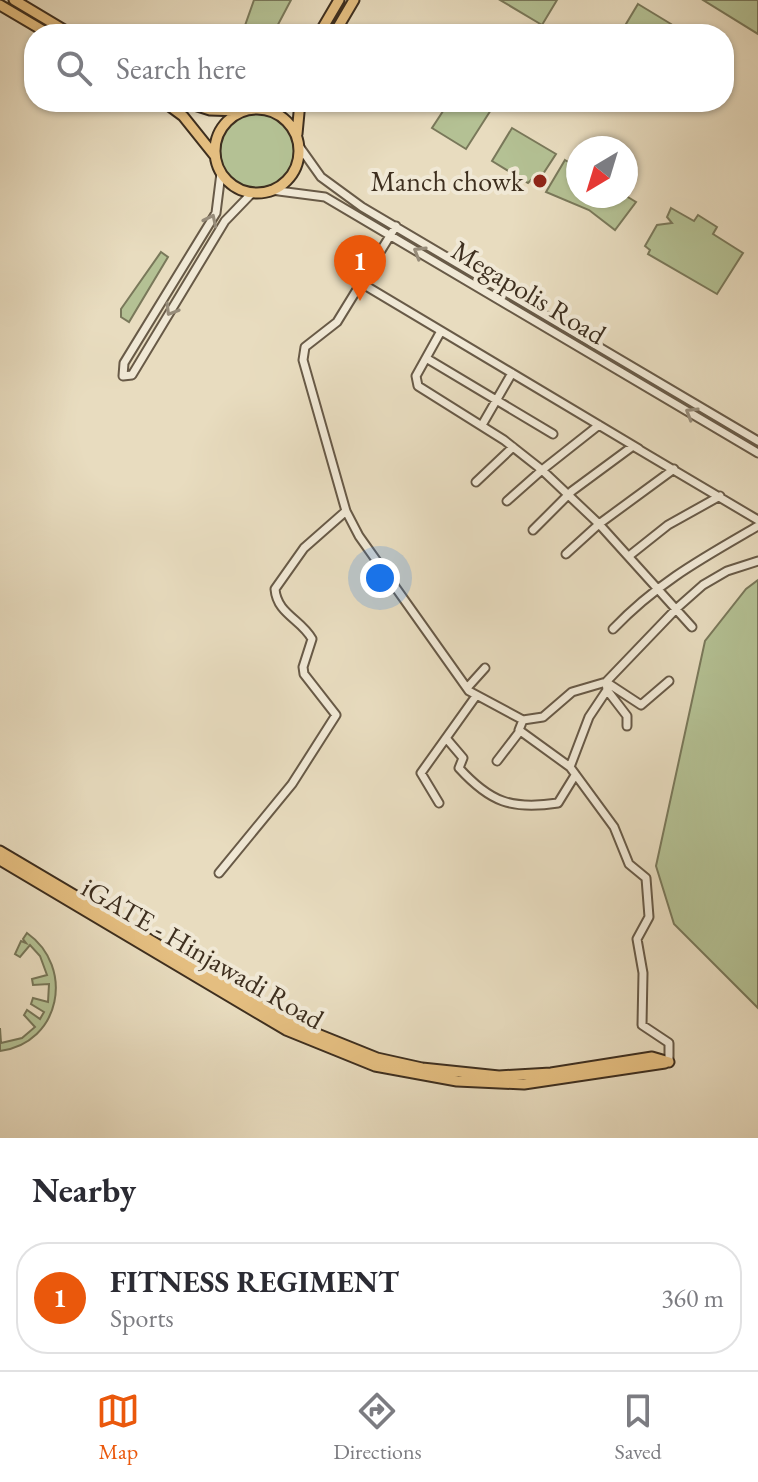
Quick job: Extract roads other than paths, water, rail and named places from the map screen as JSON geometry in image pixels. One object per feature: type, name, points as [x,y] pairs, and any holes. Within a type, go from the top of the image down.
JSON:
[{"type":"main road","points":[[14,0],[54,24]]},
{"type":"main road","points":[[325,24],[339,0]]},
{"type":"main road","points":[[340,24],[354,0]]},
{"type":"main road","points":[[0,5],[32,24]]},
{"type":"main road","points":[[178,112],[215,156],[221,173],[235,186],[252,193],[271,190],[293,173],[299,112]]},
{"type":"main road","points":[[215,156],[221,128],[244,112]]},
{"type":"main road","points":[[260,112],[279,115],[298,141]]},
{"type":"main road","name":"iGATE - Hinjawadi Road","points":[[0,851],[240,995],[331,1042],[422,1068],[524,1080]]},
{"type":"main road","name":"iGATE - Hinjawadi Road","points":[[0,860],[236,1002],[329,1049],[375,1066],[421,1076],[524,1080],[669,1062]]},
{"type":"street","name":"Megapolis Road","points":[[298,141],[331,186],[758,441]]},
{"type":"street","points":[[221,173],[216,213],[124,363],[123,376],[132,375],[225,221],[252,193]]},
{"type":"street","name":"Megapolis Road","points":[[271,190],[325,197],[758,453]]},
{"type":"street","points":[[396,226],[337,322],[305,347],[303,360],[346,511],[359,536],[467,688],[476,696],[523,720],[543,717],[572,692],[606,686],[641,705],[669,681]]},
{"type":"street","points":[[361,283],[758,520]]},
{"type":"street","points":[[441,331],[416,376],[418,386],[482,425],[542,470],[599,524],[692,627]]},
{"type":"street","points":[[426,358],[553,434]]},
{"type":"street","points":[[482,425],[512,373]]},
{"type":"street","points":[[507,501],[599,425]]},
{"type":"street","points":[[476,482],[513,447]]},
{"type":"street","points":[[533,530],[629,447],[639,449]]},
{"type":"street","points":[[566,554],[599,524],[674,469]]},
{"type":"street","points":[[629,556],[675,520],[720,496]]},
{"type":"street","points":[[219,873],[292,784],[336,715],[333,707],[304,674],[303,667],[312,639],[307,629],[282,610],[275,589],[304,548],[346,511]]},
{"type":"street","points":[[613,629],[657,587],[708,553],[758,526]]},
{"type":"street","points":[[570,767],[589,717],[606,686],[677,608],[727,571],[758,561]]},
{"type":"street","points":[[467,688],[485,668]]},
{"type":"street","points":[[606,686],[627,716],[627,726]]},
{"type":"street","points":[[439,803],[421,773],[476,696]]},
{"type":"street","points":[[497,761],[520,731],[523,720]]},
{"type":"street","points":[[520,731],[570,767],[574,777],[614,827],[629,864],[646,878],[649,917],[637,939],[643,973],[642,1025],[669,1043],[669,1062]]},
{"type":"street","points":[[446,738],[463,758],[459,768],[481,792],[493,798],[520,805],[558,803],[574,777]]},
{"type":"place","name":"Manch chowk","points":[[540,181]]},
{"type":"place","name":"FITNESS REGIMENT","points":[[360,301]]}]
